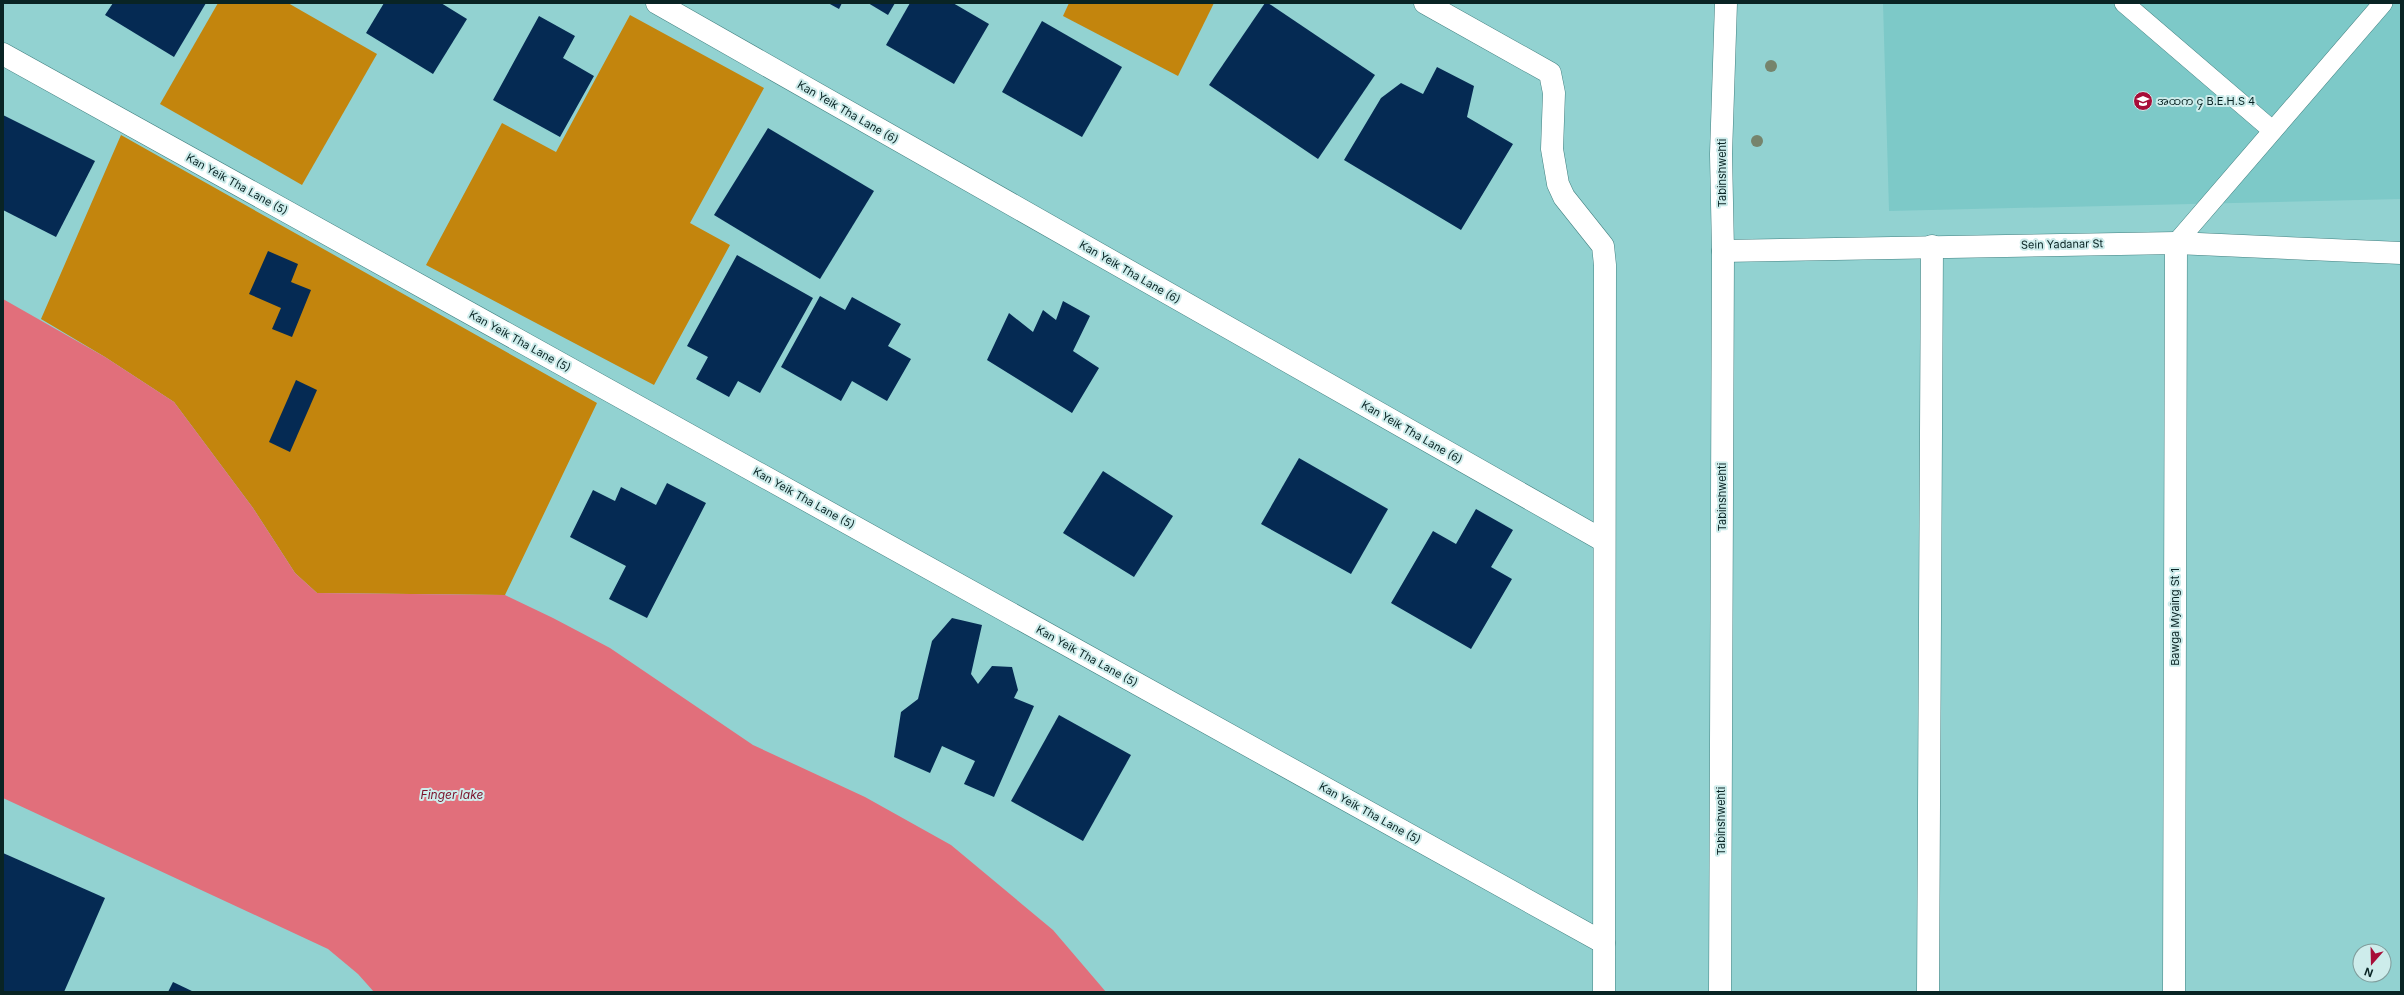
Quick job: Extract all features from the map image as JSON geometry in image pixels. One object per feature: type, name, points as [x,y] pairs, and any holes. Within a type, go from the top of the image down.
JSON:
[{"type":"street","name":"Kan Yeik Tha Lane (6)","points":[[657,3],[1604,541]]},
{"type":"street","points":[[1425,3],[1550,73],[1554,93],[1552,149],[1558,184],[1564,197],[1603,246],[1605,265],[1604,992]]},
{"type":"street","name":"Tabinshwehti","points":[[1720,992],[1723,251],[1721,154],[1726,3]]},
{"type":"street","name":"Kan Yeik Tha Lane (5)","points":[[3,54],[1604,943]]},
{"type":"street","name":"Sein Yadanar St","points":[[1723,251],[1932,246],[2176,243],[2401,253]]},
{"type":"street","name":"Bawga Myaing St 1","points":[[2174,992],[2176,243]]},
{"type":"street","points":[[1928,992],[1932,246]]},
{"type":"lane","points":[[2124,3],[2272,130]]},
{"type":"lane","points":[[2176,243],[2383,3]]},
{"type":"shaded area","points":[[218,3],[288,3],[377,54],[302,185],[160,104]]},
{"type":"shaded area","points":[[1069,3],[1214,3],[1178,76],[1063,16]]},
{"type":"shaded area","name":"အထက ၄ B.E.H.S 4","points":[[1883,3],[2401,3],[2401,199],[1889,211]]},
{"type":"shaded area","points":[[630,15],[764,88],[690,223],[730,245],[654,385],[426,265],[502,123],[556,152]]},
{"type":"shaded area","points":[[121,135],[597,403],[505,595],[317,593],[295,573],[253,508],[174,402],[105,357],[41,319]]},
{"type":"water","name":"Finger lake","points":[[3,299],[105,357],[174,402],[253,508],[295,573],[317,593],[505,595],[553,618],[610,648],[753,745],[865,797],[951,845],[1053,930],[1106,992],[374,992],[358,974],[328,949],[3,798]]},
{"type":"building","points":[[113,3],[206,3],[174,57],[105,15]]},
{"type":"building","points":[[384,3],[441,3],[467,19],[433,74],[366,33]]},
{"type":"building","points":[[828,3],[842,3],[839,9]]},
{"type":"building","points":[[868,3],[895,3],[888,15]]},
{"type":"building","points":[[910,3],[953,3],[989,24],[954,84],[886,45]]},
{"type":"building","points":[[1265,3],[1268,3],[1375,75],[1318,159],[1209,85]]},
{"type":"building","points":[[539,16],[575,36],[563,58],[594,76],[560,137],[493,100]]},
{"type":"building","points":[[1042,21],[1122,67],[1082,137],[1002,92]]},
{"type":"building","points":[[1437,67],[1474,86],[1467,117],[1513,144],[1461,230],[1344,160],[1381,98],[1401,83],[1423,94]]},
{"type":"building","points":[[3,115],[95,161],[56,237],[3,210]]},
{"type":"building","points":[[768,128],[874,191],[820,279],[714,215]]},
{"type":"building","points":[[268,251],[298,264],[291,282],[311,290],[292,337],[272,329],[281,308],[249,294]]},
{"type":"building","points":[[737,255],[813,298],[760,393],[738,381],[729,397],[696,379],[708,357],[687,346]]},
{"type":"building","points":[[820,296],[845,310],[852,297],[901,324],[888,346],[911,359],[887,401],[852,381],[841,401],[781,367]]},
{"type":"building","points":[[1063,301],[1090,316],[1073,351],[1099,368],[1072,413],[987,360],[1009,313],[1033,332],[1043,310],[1056,320]]},
{"type":"building","points":[[296,380],[317,390],[290,452],[269,442]]},
{"type":"building","points":[[1299,458],[1388,509],[1351,574],[1261,524]]},
{"type":"building","points":[[1103,471],[1173,516],[1134,577],[1063,533]]},
{"type":"building","points":[[667,483],[706,503],[647,618],[609,599],[626,566],[570,537],[593,490],[615,501],[621,487],[656,505]]},
{"type":"building","points":[[1476,509],[1513,530],[1491,567],[1512,579],[1471,649],[1391,603],[1433,531],[1456,544]]},
{"type":"building","points":[[952,618],[982,625],[971,674],[978,684],[992,666],[1012,667],[1018,690],[1014,698],[1034,706],[994,797],[964,784],[975,761],[942,746],[930,773],[894,757],[901,712],[918,699],[932,641]]},
{"type":"building","points":[[1059,715],[1131,755],[1083,841],[1011,801]]},
{"type":"building","points":[[3,853],[105,898],[64,992],[3,992]]},
{"type":"building","points":[[173,982],[194,992],[168,992]]},
{"type":"place","name":"အထက ၄ B.E.H.S 4","points":[[2143,101]]}]
